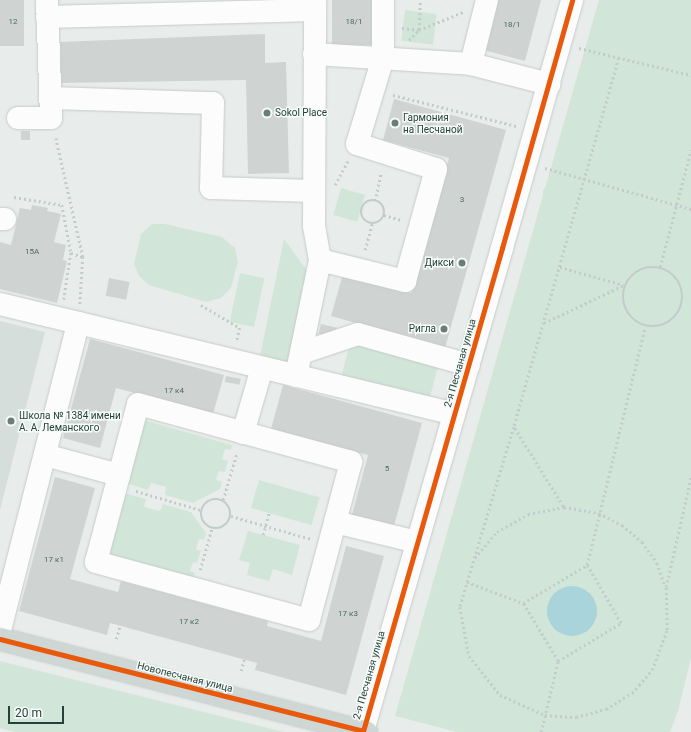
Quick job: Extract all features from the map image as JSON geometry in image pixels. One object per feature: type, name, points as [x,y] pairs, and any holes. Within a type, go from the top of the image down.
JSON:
[{"type":"main road","name":"Новопесчаная улица","points":[[0,639],[364,732]]},
{"type":"street","points":[[320,260],[405,281],[436,169],[357,144],[383,58],[383,0]]},
{"type":"street","name":"2-я Песчаная улица","points":[[364,732],[572,0]]},
{"type":"street","points":[[471,64],[486,2]]},
{"type":"street","points":[[51,108],[47,9],[315,5],[314,226],[320,260],[296,376]]},
{"type":"street","points":[[314,54],[471,64],[549,84]]},
{"type":"street","points":[[18,118],[51,108],[76,98],[213,103],[211,188],[314,191]]},
{"type":"street","points":[[0,304],[454,414]]},
{"type":"street","points":[[0,630],[45,455],[69,321]]},
{"type":"street","points":[[301,353],[358,334],[468,365]]},
{"type":"street","points":[[243,433],[262,368]]},
{"type":"street","points":[[138,404],[351,462],[309,620],[96,562],[118,480],[138,404]]},
{"type":"street","points":[[45,455],[118,480]]},
{"type":"street","points":[[335,522],[417,542]]},
{"type":"path","points":[[419,30],[420,0]]},
{"type":"path","points":[[383,26],[419,30],[486,2]]},
{"type":"path","points":[[576,47],[691,75]]},
{"type":"path","points":[[619,58],[544,324],[460,608],[469,656],[500,695],[545,715],[576,717],[606,709],[632,693],[652,670],[667,630],[666,587],[691,477]]},
{"type":"path","points":[[373,90],[516,126]]},
{"type":"path","points":[[51,108],[83,257],[69,321]]},
{"type":"path","points":[[660,268],[691,150]]},
{"type":"path","points":[[375,201],[385,152]]},
{"type":"path","points":[[542,168],[691,209]]},
{"type":"path","points":[[14,197],[62,205],[71,253],[69,321]]},
{"type":"path","points":[[360,270],[372,224],[382,219],[384,212],[382,204],[375,201],[368,202],[361,210],[365,221],[372,224]]},
{"type":"path","points":[[71,253],[83,257]]},
{"type":"path","points":[[560,266],[625,285]]},
{"type":"path","points":[[649,267],[660,268],[669,271],[676,278],[683,295],[682,305],[678,314],[668,324],[654,328],[644,327],[635,322],[628,315],[623,305],[622,295],[630,276],[639,270],[649,267]]},
{"type":"path","points":[[544,324],[625,285]]},
{"type":"path","points":[[200,305],[240,328],[232,360]]},
{"type":"path","points":[[524,603],[587,565],[644,327]]},
{"type":"path","points":[[514,427],[564,507]]},
{"type":"path","points":[[223,500],[243,433]]},
{"type":"path","points":[[118,480],[201,510]]},
{"type":"path","points":[[210,500],[223,500],[229,506],[231,516],[227,525],[217,529],[204,523],[201,510],[206,502],[210,500]]},
{"type":"path","points":[[473,560],[496,532],[528,514],[564,507],[600,514],[622,525],[642,542],[657,563],[666,587]]},
{"type":"path","points":[[263,535],[269,513]]},
{"type":"path","points":[[231,516],[328,544]]},
{"type":"path","points":[[194,589],[212,528]]},
{"type":"path","points":[[558,661],[621,623],[587,565]]},
{"type":"path","points":[[467,582],[524,603],[558,661],[541,732]]},
{"type":"path","points":[[116,639],[120,626]]},
{"type":"path","points":[[241,671],[244,659]]},
{"type":"shaded area","name":"Школа № 1384 имени А. А. Леманского","points":[[0,321],[45,332],[0,510]]},
{"type":"green space","points":[[599,0],[691,0],[691,658],[678,711],[670,732],[457,732],[395,716],[543,191]]},
{"type":"green space","points":[[405,10],[437,14],[433,45],[401,41]]},
{"type":"green space","points":[[341,188],[365,195],[357,222],[333,215]]},
{"type":"green space","points":[[152,224],[165,224],[222,237],[235,248],[238,262],[231,288],[221,298],[206,302],[149,285],[139,276],[134,264],[141,234]]},
{"type":"green space","points":[[284,239],[308,272],[289,363],[260,356]]},
{"type":"green space","points":[[240,273],[264,278],[254,327],[230,322]]},
{"type":"green space","points":[[351,340],[439,364],[428,404],[340,381]]},
{"type":"green space","points":[[143,420],[232,445],[231,450],[225,449],[222,459],[228,461],[225,472],[219,471],[216,480],[222,482],[220,489],[193,503],[165,495],[166,487],[151,483],[148,490],[126,483]]},
{"type":"green space","points":[[259,480],[320,497],[312,525],[251,508]]},
{"type":"green space","points":[[123,493],[146,499],[144,507],[160,511],[163,504],[191,512],[206,533],[204,540],[199,539],[196,549],[201,551],[197,563],[193,562],[190,571],[195,573],[192,582],[105,558]]},
{"type":"green space","points":[[248,531],[300,545],[292,575],[273,569],[269,581],[247,575],[250,563],[239,560]]},
{"type":"green space","points":[[0,661],[284,732],[15,732],[0,728]]},
{"type":"water","points":[[572,586],[581,588],[590,593],[595,602],[597,611],[595,620],[590,629],[581,634],[572,636],[563,634],[554,629],[549,620],[547,611],[549,602],[554,593],[563,588]]},
{"type":"building","points":[[0,0],[24,0],[24,46],[0,46]]},
{"type":"building","points":[[332,0],[375,0],[375,45],[332,45]]},
{"type":"building","points":[[496,0],[541,0],[525,61],[483,50]]},
{"type":"building","name":"Sokol Place","points":[[265,34],[265,63],[286,62],[289,173],[248,174],[246,80],[61,83],[60,42]]},
{"type":"building","points":[[394,99],[506,130],[445,348],[331,316],[343,274],[411,293],[449,158],[383,140]]},
{"type":"building","points":[[21,131],[30,131],[30,140],[21,140]]},
{"type":"building","points":[[32,205],[48,208],[47,211],[61,214],[54,242],[66,245],[63,260],[67,261],[57,303],[0,289],[0,242],[11,245],[20,208],[31,210]]},
{"type":"building","points":[[109,278],[130,282],[126,300],[106,296]]},
{"type":"building","points":[[321,324],[337,328],[334,338],[319,334]]},
{"type":"building","points":[[90,339],[224,375],[213,414],[116,388],[100,448],[63,438]]},
{"type":"building","points":[[226,376],[241,379],[240,385],[225,382]]},
{"type":"building","points":[[283,385],[422,423],[394,526],[352,515],[368,455],[271,429]]},
{"type":"building","points":[[55,477],[95,488],[70,579],[118,592],[121,581],[268,621],[267,626],[321,641],[346,546],[384,556],[346,695],[255,670],[257,663],[110,623],[107,635],[19,611]]},
{"type":"cycle path","points":[[0,639],[363,731],[572,0]]},
{"type":"place","name":"Sokol Place","points":[[267,113]]},
{"type":"place","name":"Гармония на Песчаной","points":[[395,123]]},
{"type":"place","name":"Дикси","points":[[462,263]]},
{"type":"place","name":"Ригла","points":[[444,329]]},
{"type":"place","name":"Школа № 1384 имени А. А. Леманского","points":[[11,421]]}]
